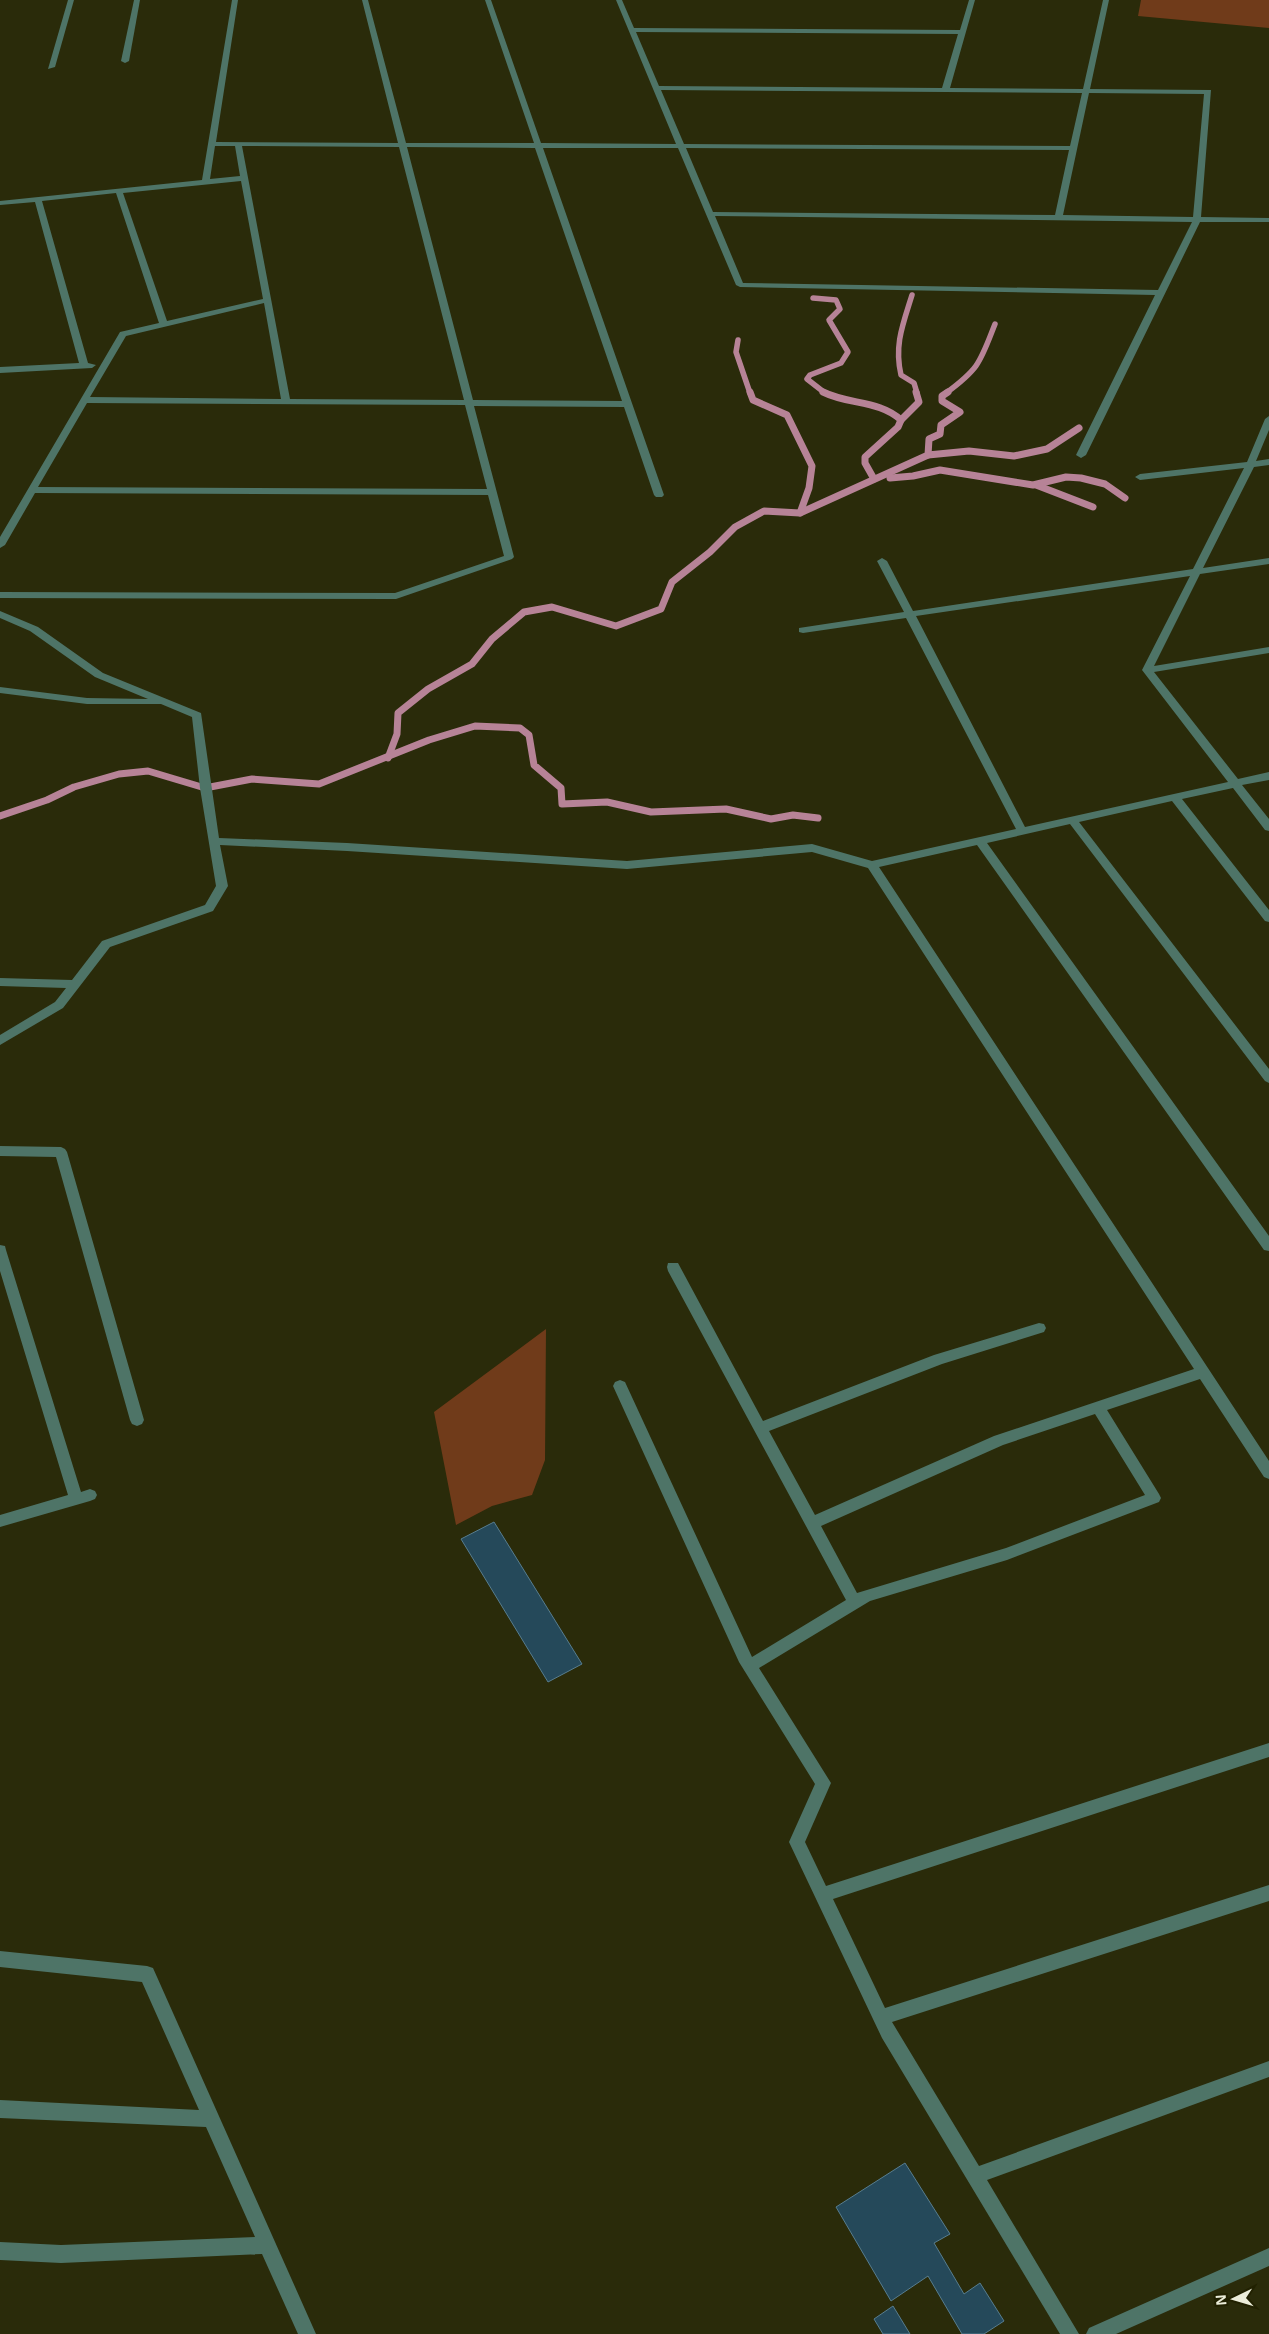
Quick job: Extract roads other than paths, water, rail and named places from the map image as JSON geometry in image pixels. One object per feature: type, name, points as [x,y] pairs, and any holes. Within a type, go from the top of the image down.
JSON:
[{"type":"street","points":[[51,68],[71,0]]},
{"type":"street","points":[[125,61],[137,0]]},
{"type":"street","points":[[206,182],[234,0]]},
{"type":"street","points":[[0,595],[396,596],[509,558],[365,0]]},
{"type":"street","points":[[488,0],[659,494]]},
{"type":"street","points":[[619,0],[712,214],[740,285],[1161,293]]},
{"type":"street","points":[[945,91],[972,0]]},
{"type":"street","points":[[1058,218],[1106,0]]},
{"type":"street","points":[[632,30],[962,32]]},
{"type":"street","points":[[658,88],[1208,92],[1197,219],[1081,455]]},
{"type":"street","points":[[212,144],[1074,148]]},
{"type":"street","points":[[238,144],[286,401]]},
{"type":"street","points":[[0,203],[244,178]]},
{"type":"street","points":[[119,191],[164,324]]},
{"type":"street","points":[[38,199],[84,365]]},
{"type":"street","points":[[712,214],[1269,220]]},
{"type":"street","points":[[0,545],[122,334],[267,300]]},
{"type":"street","points":[[0,370],[105,364]]},
{"type":"street","points":[[84,400],[627,404]]},
{"type":"street","points":[[1147,670],[1250,464],[1269,419]]},
{"type":"street","points":[[1140,477],[1269,462]]},
{"type":"street","points":[[32,490],[492,492]]},
{"type":"street","points":[[882,561],[1022,831]]},
{"type":"street","points":[[803,630],[1269,561]]},
{"type":"street","points":[[0,614],[34,629],[99,675],[197,715],[213,841],[222,886],[209,908],[106,944],[59,1005],[0,1041]]},
{"type":"street","points":[[1147,670],[1269,650]]},
{"type":"street","points":[[1147,670],[1269,827]]},
{"type":"street","points":[[0,690],[87,701],[165,702]]},
{"type":"street","points":[[213,841],[347,847],[627,865],[812,848],[872,865],[1269,776]]},
{"type":"street","points":[[1174,798],[1269,918]]},
{"type":"street","points":[[1072,820],[1269,1078]]},
{"type":"street","points":[[980,841],[1269,1246]]},
{"type":"street","points":[[872,865],[1269,1473]]},
{"type":"street","points":[[0,982],[75,984]]},
{"type":"street","points":[[0,1151],[61,1152],[137,1420]]},
{"type":"street","points":[[0,1250],[83,1497],[0,1521]]},
{"type":"street","points":[[673,1267],[855,1603]]},
{"type":"street","points":[[760,1428],[940,1359],[1039,1328]]},
{"type":"street","points":[[812,1523],[999,1440],[1203,1372]]},
{"type":"street","points":[[620,1386],[750,1666],[822,1783],[797,1842],[822,1895],[888,2032],[1070,2334]]},
{"type":"street","points":[[750,1666],[866,1596],[1008,1554],[1154,1498],[1098,1408]]},
{"type":"street","points":[[822,1895],[1269,1750]]},
{"type":"street","points":[[882,2017],[1269,1893]]},
{"type":"street","points":[[0,1959],[147,1974],[307,2334]]},
{"type":"street","points":[[975,2176],[1269,2069]]},
{"type":"street","points":[[0,2109],[212,2119]]},
{"type":"street","points":[[0,2252],[61,2254],[267,2244]]},
{"type":"street","points":[[1095,2334],[1269,2256]]},
{"type":"waterway","points":[[912,295],[900,335],[898,354],[901,375],[914,383],[917,393]]},
{"type":"waterway","points":[[813,298],[836,300],[840,309],[829,320],[848,352],[841,363],[810,375],[807,379],[824,393]]},
{"type":"waterway","points":[[946,393],[966,377],[978,363],[995,324]]},
{"type":"waterway","points":[[738,340],[736,352],[750,393]]},
{"type":"waterway","points":[[750,392],[753,400],[787,415],[812,466],[809,488],[800,513]]},
{"type":"waterway","points":[[901,420],[919,402],[916,392]]},
{"type":"waterway","points":[[928,455],[929,439],[940,434],[941,425],[960,412],[942,401],[942,396],[948,392]]},
{"type":"waterway","points":[[824,393],[883,409],[901,420]]},
{"type":"waterway","points":[[874,479],[865,463],[865,457],[898,427],[901,420]]},
{"type":"waterway","points":[[928,455],[969,451],[1014,456],[1047,449],[1079,428]]},
{"type":"waterway","points":[[800,513],[928,455]]},
{"type":"waterway","points":[[890,478],[913,476],[940,470],[1033,485],[1066,477],[1081,478],[1105,484],[1125,498]]},
{"type":"waterway","points":[[1036,485],[1093,507]]},
{"type":"waterway","points":[[389,756],[397,734],[398,713],[428,689],[472,664],[492,639],[524,612],[552,607],[616,626],[661,609],[672,582],[710,552],[735,527],[764,511],[800,513]]},
{"type":"waterway","points":[[389,756],[429,740],[475,726],[520,728],[529,735],[534,765],[561,788],[562,804],[607,802],[651,812],[726,809],[771,819],[793,815],[818,818]]},
{"type":"waterway","points":[[0,816],[47,800],[74,787],[119,774],[148,771],[205,788],[252,779],[319,784],[389,756]]}]
